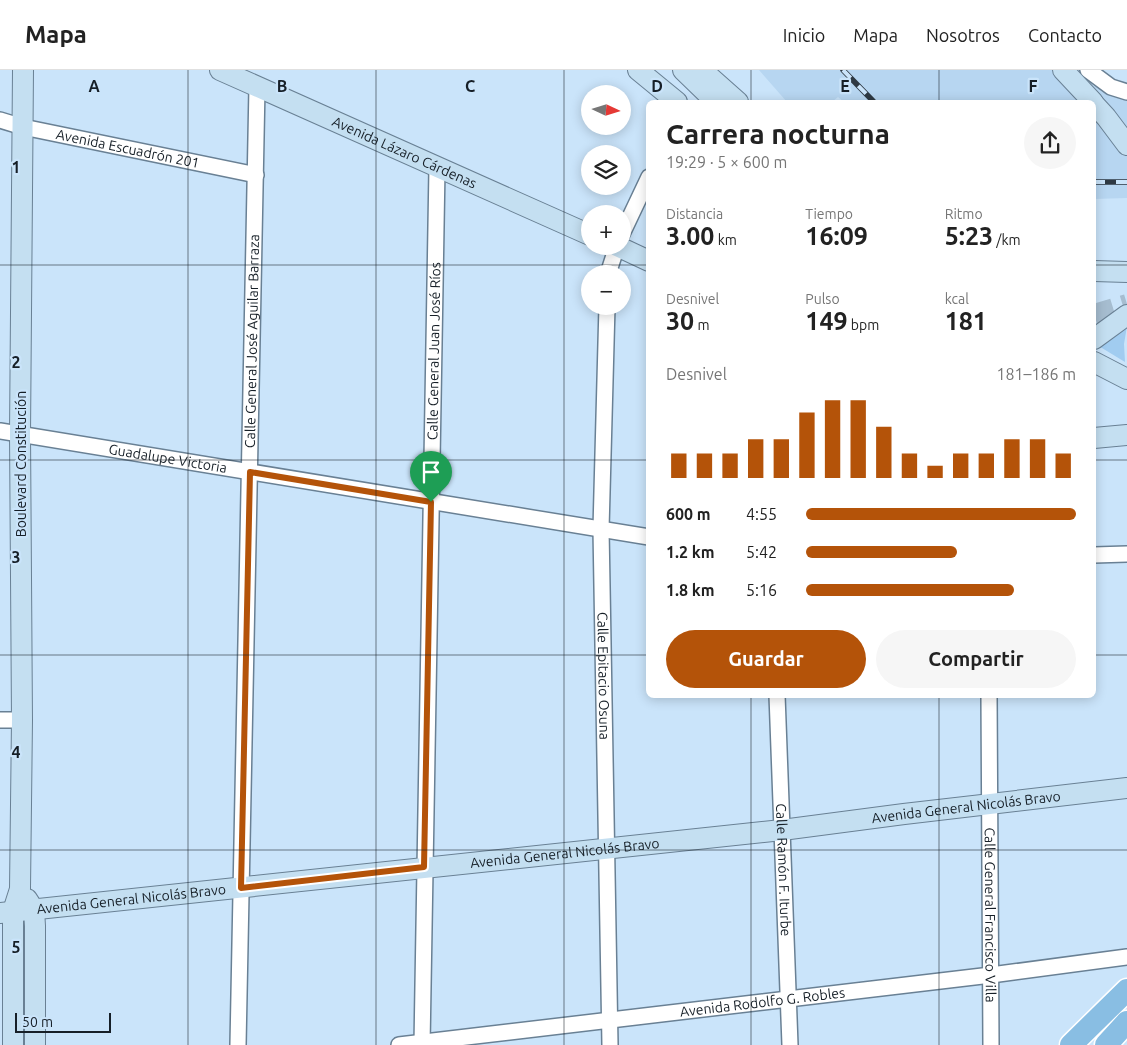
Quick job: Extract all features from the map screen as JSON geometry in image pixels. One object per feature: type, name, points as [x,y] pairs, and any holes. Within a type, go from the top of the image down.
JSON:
[{"type":"main road","name":"Boulevard Constitución","points":[[13,1045],[6,912],[20,889],[22,720],[20,434],[23,70]]},
{"type":"main road","points":[[638,70],[675,100]]},
{"type":"main road","points":[[684,70],[714,100]]},
{"type":"main road","points":[[702,70],[736,100]]},
{"type":"main road","points":[[1063,70],[1090,100]]},
{"type":"main road","name":"Avenida Lázaro Cárdenas","points":[[231,73],[257,87],[581,231]]},
{"type":"main road","points":[[1096,106],[1127,145]]},
{"type":"main road","points":[[631,253],[646,260]]},
{"type":"main road","points":[[1096,271],[1127,272]]},
{"type":"main road","points":[[1096,338],[1127,315]]},
{"type":"main road","points":[[1096,363],[1127,379]]},
{"type":"main road","points":[[1096,438],[1127,435]]},
{"type":"main road","name":"Avenida General Nicolás Bravo","points":[[6,912],[424,867],[606,850],[1127,788]]},
{"type":"main road","points":[[20,889],[34,910],[35,1045]]},
{"type":"main road","points":[[1071,1045],[1127,990]]},
{"type":"main road","points":[[1106,1045],[1127,1022]]},
{"type":"street","points":[[1088,70],[1111,87],[1127,92]]},
{"type":"street","name":"Calle General José Aguilar Barraza","points":[[238,1045],[257,87]]},
{"type":"street","name":"Avenida Escuadrón 201","points":[[0,120],[23,127],[256,175]]},
{"type":"street","name":"Calle General Juan José Ríos","points":[[422,1044],[437,168]]},
{"type":"street","points":[[631,215],[646,183]]},
{"type":"street","name":"Calle Epitacio Osuna","points":[[607,315],[601,529],[610,1045]]},
{"type":"street","name":"Guadalupe Victoria","points":[[0,431],[646,536]]},
{"type":"street","points":[[1096,555],[1127,554]]},
{"type":"street","name":"Calle Ramón F. Iturbe","points":[[777,698],[790,1045]]},
{"type":"street","name":"Calle General Francisco Villa","points":[[989,698],[991,1045]]},
{"type":"street","points":[[0,720],[22,720]]},
{"type":"street","name":"Avenida Rodolfo G. Robles","points":[[399,1045],[422,1044],[1127,957]]},
{"type":"shaded area","points":[[759,70],[1078,70],[1093,86],[1127,96],[1127,198],[1096,199],[1096,100],[842,100],[838,97],[834,100],[785,100]]},
{"type":"shaded area","points":[[1127,326],[1124,344],[1125,362],[1097,345]]},
{"type":"tunnel","points":[[1096,313],[1127,304]]},
{"type":"railway","points":[[843,70],[872,100]]},
{"type":"railway","points":[[1096,182],[1127,182]]},
{"type":"route","points":[[250,472],[431,502],[424,867],[241,888],[250,472]]}]
